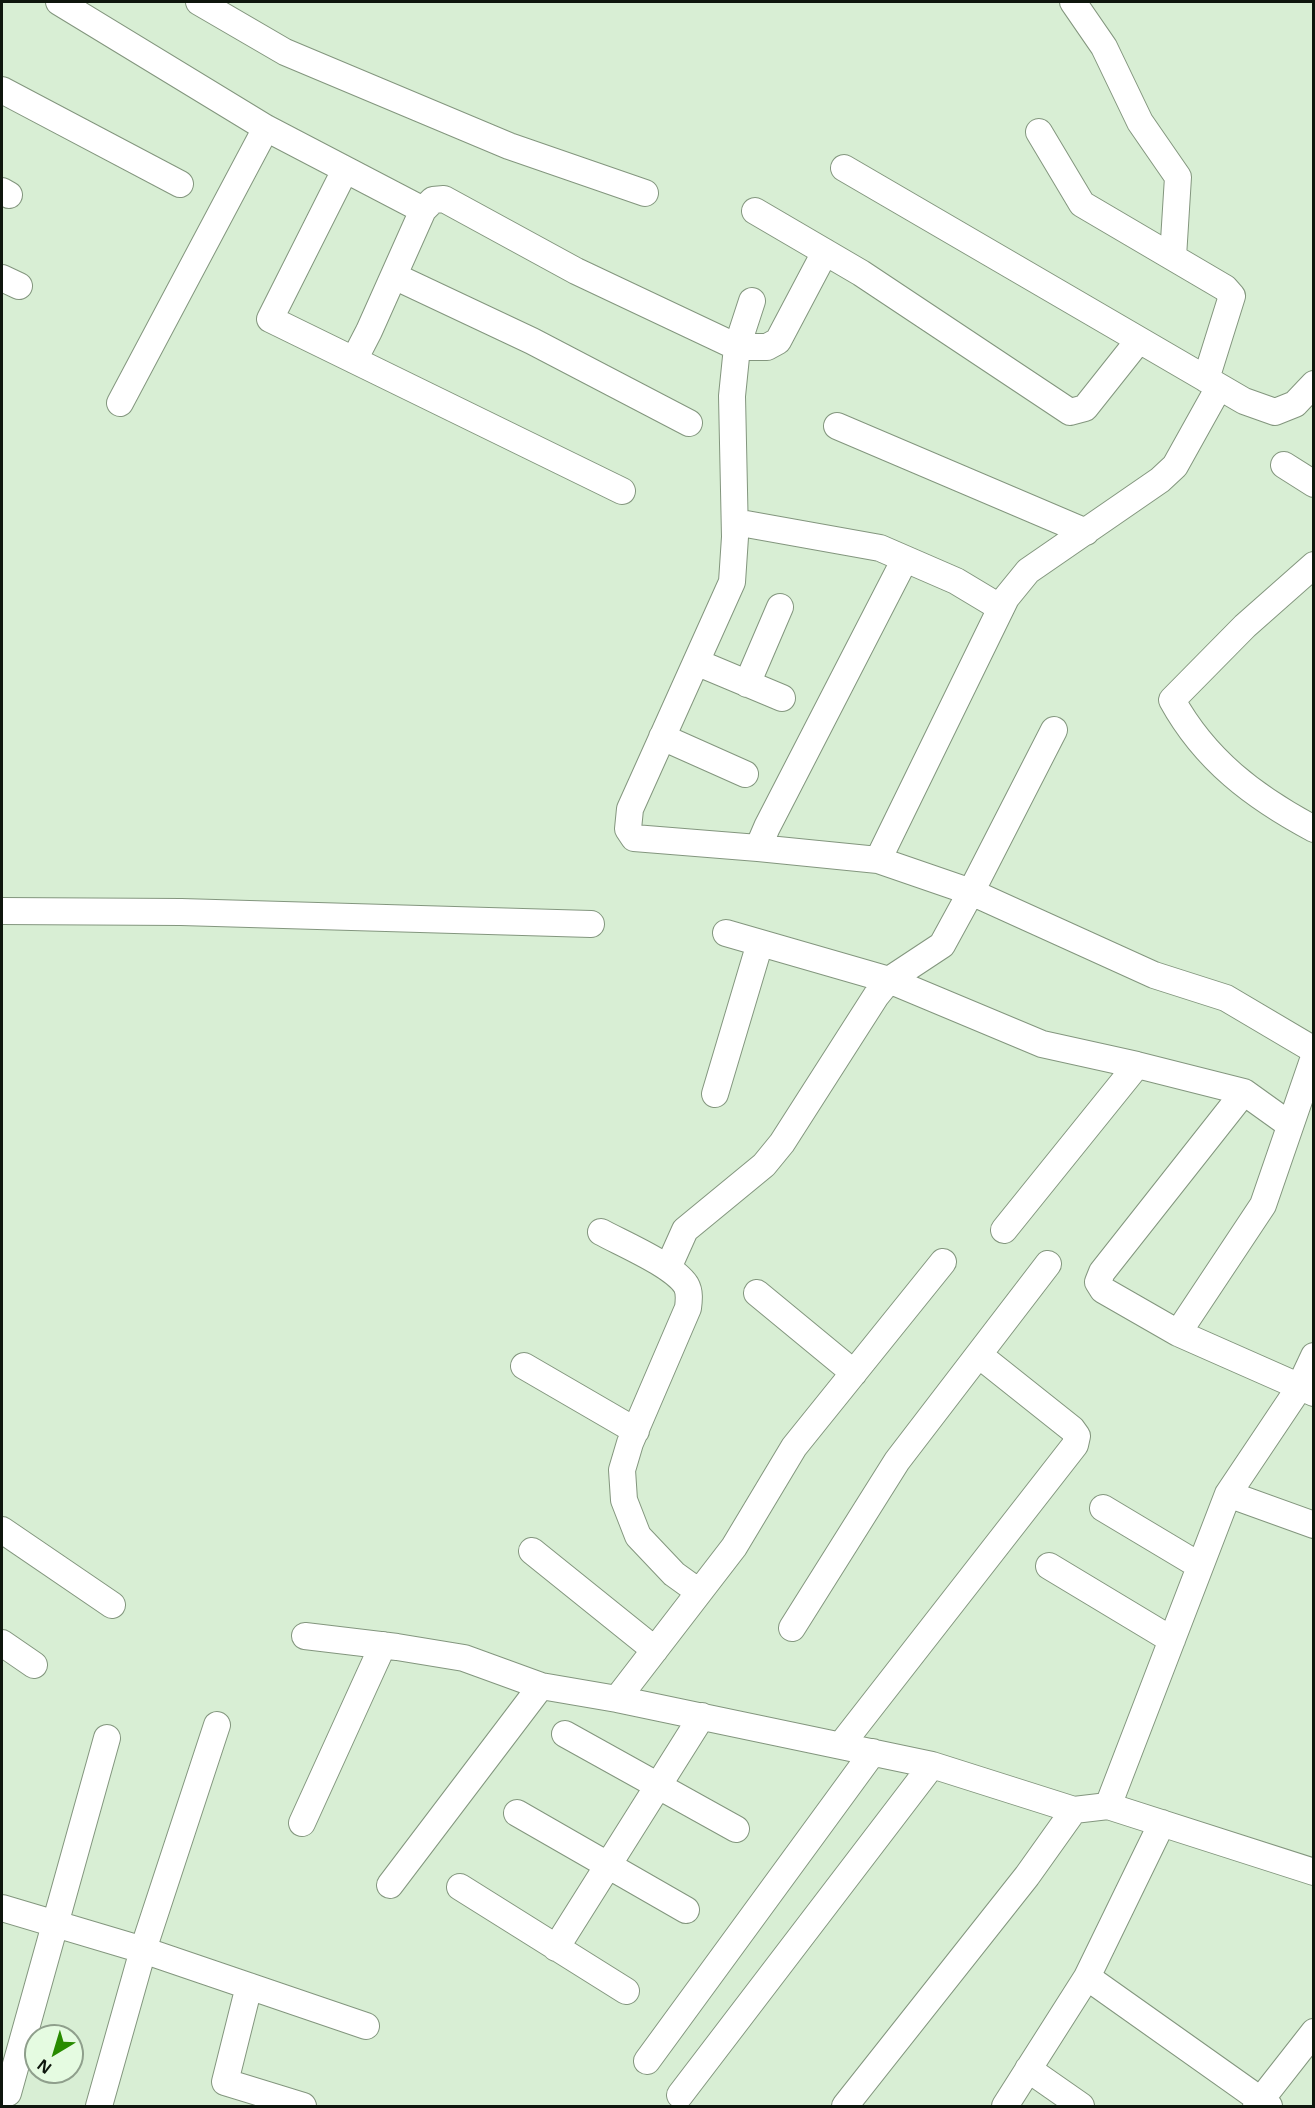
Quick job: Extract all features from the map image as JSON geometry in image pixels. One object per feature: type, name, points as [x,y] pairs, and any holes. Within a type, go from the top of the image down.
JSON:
[{"type":"street","points":[[59,2],[266,128],[423,210]]},
{"type":"street","points":[[199,2],[285,52],[509,146],[645,193]]},
{"type":"street","points":[[1073,2],[1104,47],[1140,122],[1178,177],[1173,257]]},
{"type":"street","points":[[2,90],[180,184]]},
{"type":"street","points":[[120,403],[266,128]]},
{"type":"street","points":[[878,860],[1006,598],[1028,571],[1160,480],[1175,466],[1212,383],[1232,296],[1224,288],[1082,204],[1039,132]]},
{"type":"street","points":[[844,168],[1244,401],[1275,412],[1295,404],[1314,384]]},
{"type":"street","points":[[345,170],[270,319],[622,491]]},
{"type":"street","points":[[354,360],[423,210],[433,200],[444,199],[576,271],[737,347],[767,347],[778,341],[825,252]]},
{"type":"street","points":[[755,211],[861,273],[1070,412],[1084,408],[1139,340]]},
{"type":"street","points":[[394,276],[532,341],[689,423]]},
{"type":"street","points":[[752,301],[737,347],[732,396],[735,522],[732,582],[630,809],[628,829],[634,838],[878,860],[971,892],[1154,975],[1226,998],[1314,1050]]},
{"type":"street","points":[[837,426],[1086,532]]},
{"type":"street","points":[[1284,465],[1314,484]]},
{"type":"street","points":[[735,522],[880,548],[956,581],[1001,608]]},
{"type":"street","points":[[759,848],[905,559]]},
{"type":"street","points":[[1314,566],[1245,626],[1172,700],[1186,726],[1218,764],[1252,790],[1314,829]]},
{"type":"street","points":[[747,684],[780,607]]},
{"type":"street","points":[[696,662],[782,699]]},
{"type":"street","points":[[668,1268],[685,1230],[764,1166],[782,1143],[876,996],[889,980],[942,945],[1054,730]]},
{"type":"street","points":[[662,737],[745,774]]},
{"type":"street","points":[[2,911],[181,912],[591,924]]},
{"type":"street","points":[[726,933],[889,980],[1042,1044],[1244,1092],[1290,1125]]},
{"type":"street","points":[[715,1094],[760,943]]},
{"type":"street","points":[[1178,1333],[1263,1205],[1314,1057]]},
{"type":"street","points":[[1004,1230],[1137,1065]]},
{"type":"street","points":[[1244,1092],[1102,1272],[1098,1282],[1103,1290],[1178,1333],[1306,1390]]},
{"type":"street","points":[[601,1232],[668,1268],[686,1285],[690,1295],[688,1308],[622,1470],[624,1500],[638,1536],[674,1574],[699,1592]]},
{"type":"street","points":[[617,1699],[734,1547],[794,1447],[943,1262]]},
{"type":"street","points":[[792,1628],[897,1461],[1048,1264]]},
{"type":"street","points":[[757,1293],[854,1373]]},
{"type":"street","points":[[841,1745],[1075,1445],[1077,1437],[1072,1429],[979,1355]]},
{"type":"street","points":[[1108,1806],[1228,1494],[1306,1390],[1314,1356]]},
{"type":"street","points":[[524,1366],[636,1431]]},
{"type":"street","points":[[1228,1494],[1314,1525]]},
{"type":"street","points":[[1103,1508],[1200,1566]]},
{"type":"street","points":[[2,1530],[111,1605]]},
{"type":"street","points":[[532,1551],[655,1650]]},
{"type":"street","points":[[1049,1566],[1172,1640]]},
{"type":"street","points":[[305,1636],[464,1658],[541,1686],[702,1716],[933,1765],[1074,1810],[1108,1806],[1314,1872]]},
{"type":"street","points":[[2,1643],[34,1665]]},
{"type":"street","points":[[302,1823],[383,1645]]},
{"type":"street","points":[[390,1885],[541,1686]]},
{"type":"street","points":[[556,1948],[702,1716]]},
{"type":"street","points":[[99,2106],[143,1950],[217,1725]]},
{"type":"street","points":[[565,1734],[736,1828]]},
{"type":"street","points":[[8,2093],[107,1738]]},
{"type":"street","points":[[647,2061],[873,1752]]},
{"type":"street","points":[[680,2095],[933,1765]]},
{"type":"street","points":[[845,2106],[1027,1876],[1074,1810]]},
{"type":"street","points":[[517,1813],[686,1910]]},
{"type":"street","points":[[1005,2106],[1087,1977],[1162,1823]]},
{"type":"street","points":[[460,1887],[626,1991]]},
{"type":"street","points":[[2,1908],[143,1950],[366,2026]]},
{"type":"street","points":[[1087,1977],[1262,2104],[1314,2032]]},
{"type":"street","points":[[249,1986],[225,2082],[303,2106]]},
{"type":"street","points":[[1028,2069],[1081,2106]]}]
